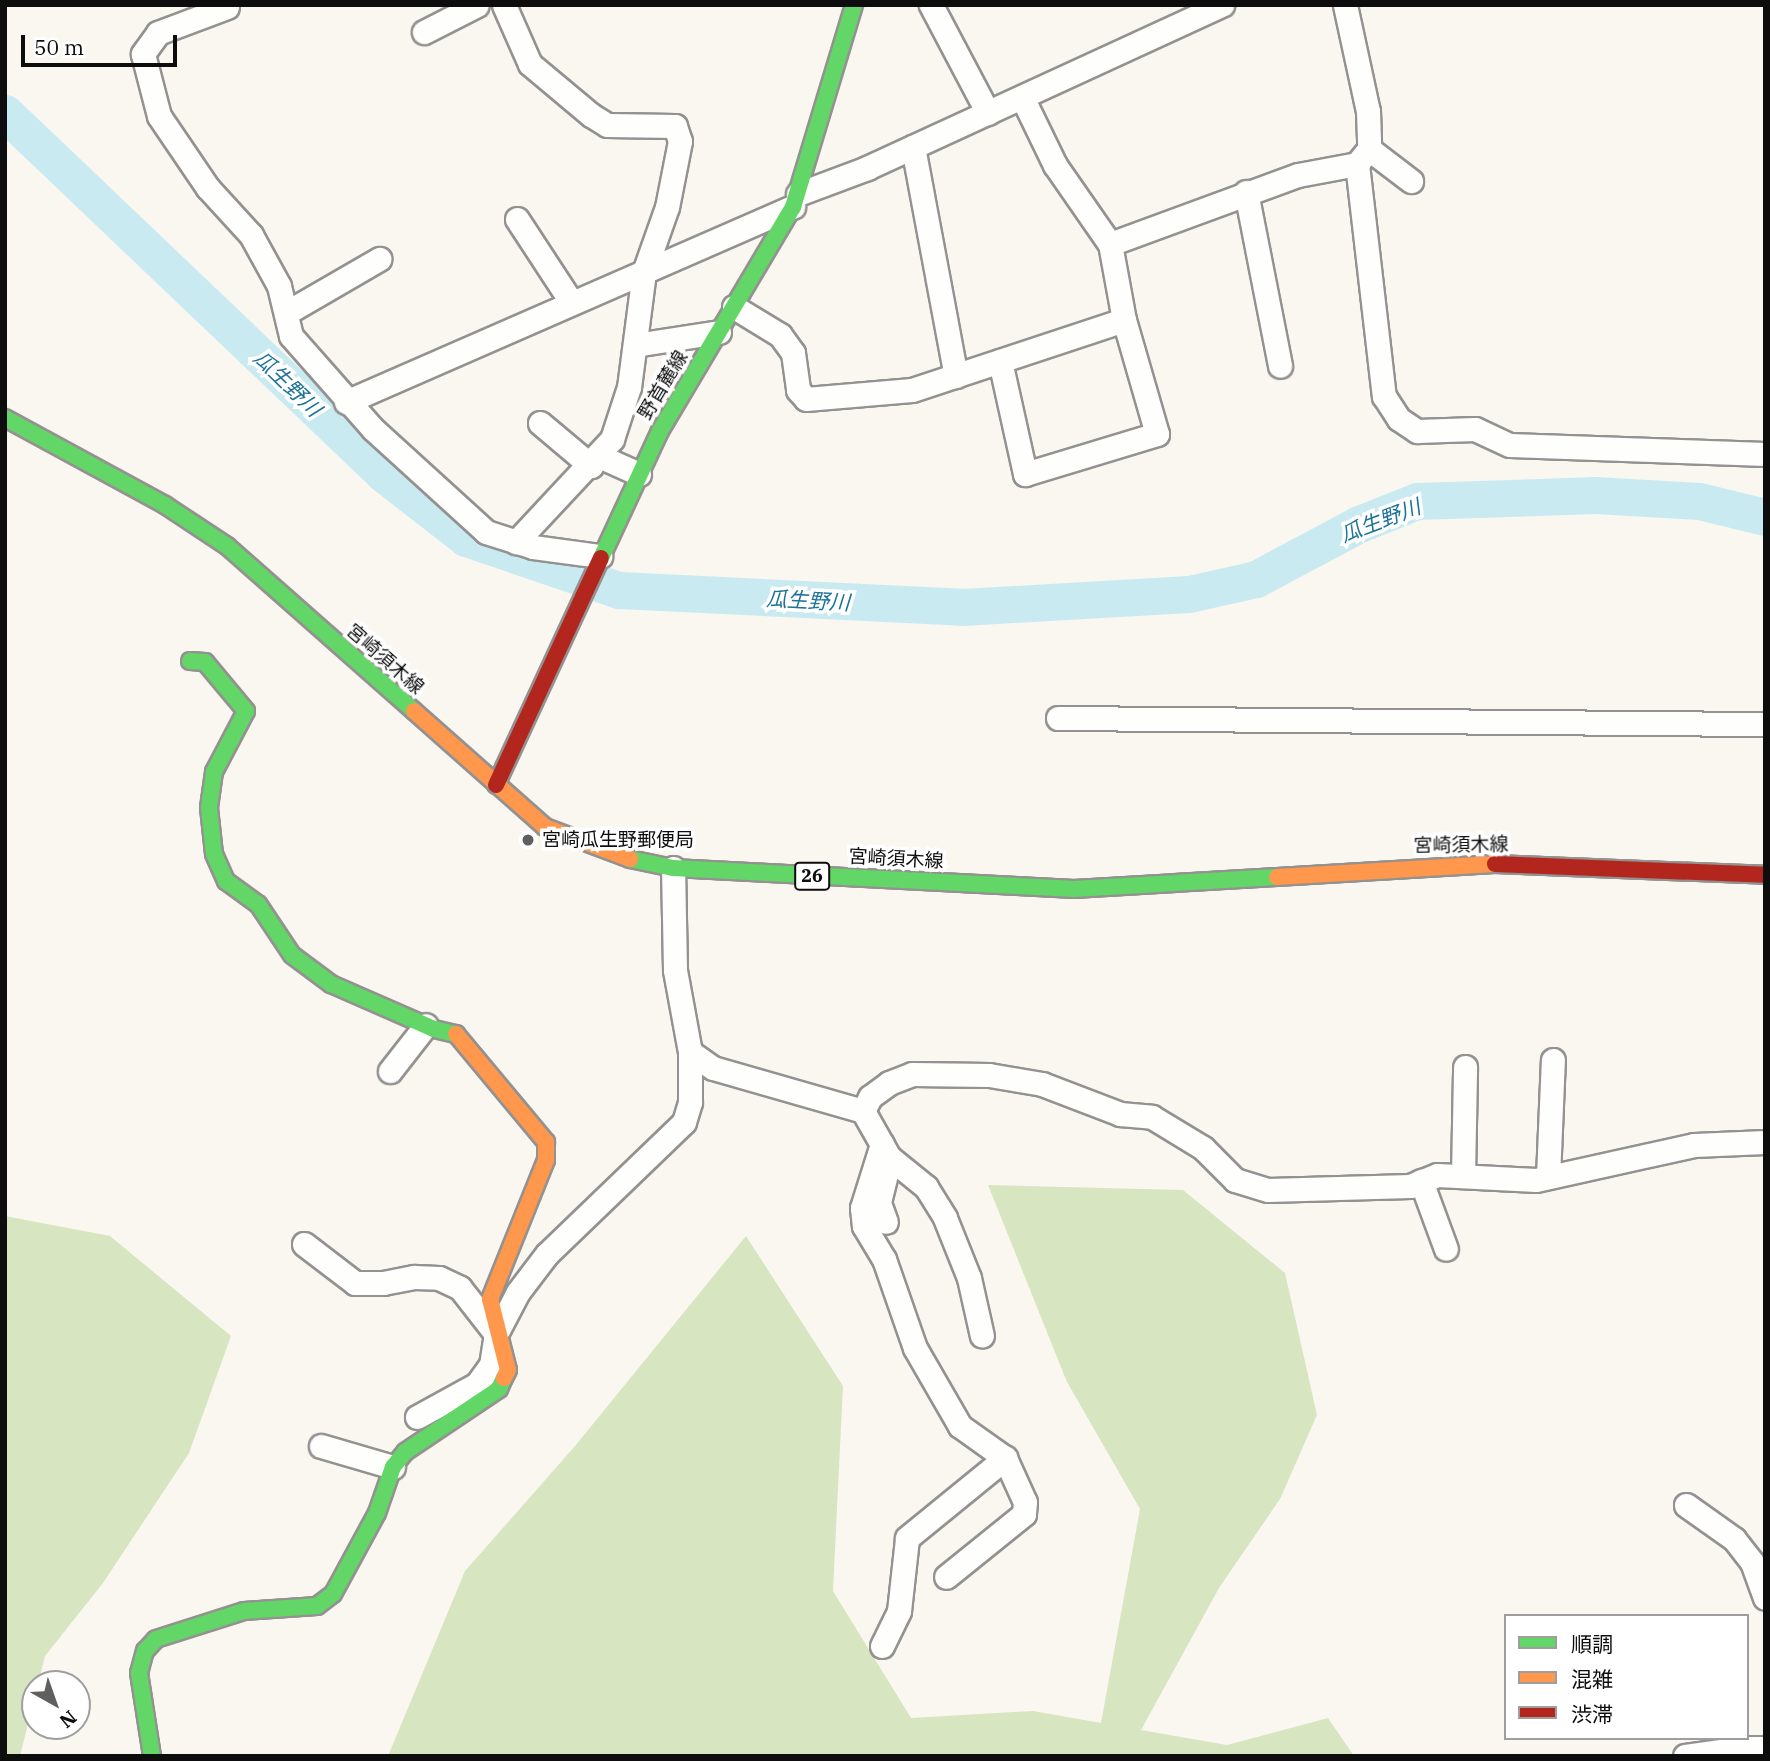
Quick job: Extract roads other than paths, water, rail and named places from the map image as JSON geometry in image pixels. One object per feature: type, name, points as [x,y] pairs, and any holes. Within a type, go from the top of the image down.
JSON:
[{"type":"main road","name":"野首麓線","points":[[496,785],[561,647],[596,562],[639,474],[795,200],[854,5]]},
{"type":"main road","name":"宮崎須木線","points":[[5,418],[165,505],[227,546],[545,827],[618,856],[673,868],[1073,889],[1485,864],[1765,875]]},
{"type":"main road","points":[[152,1756],[139,1672],[145,1651],[156,1639],[244,1611],[317,1606],[333,1594],[377,1513],[393,1467],[405,1452],[499,1390],[508,1370],[496,1334],[490,1299],[546,1160],[546,1142],[457,1034],[426,1025],[331,984],[292,955],[258,904],[226,881],[214,854],[209,808],[214,772],[246,711],[205,662],[190,661]]},
{"type":"street","points":[[424,32],[477,5]]},
{"type":"street","points":[[504,5],[530,64],[591,115],[607,125],[675,127],[680,141],[667,206],[644,272],[629,387],[612,439],[595,461],[516,542]]},
{"type":"street","points":[[932,5],[988,113]]},
{"type":"street","points":[[346,402],[644,272],[1222,5]]},
{"type":"street","points":[[1346,5],[1368,111],[1363,156],[1384,396],[1399,419],[1417,431],[1475,429],[1510,445],[1765,454]]},
{"type":"street","points":[[227,7],[158,33],[143,54],[159,116],[208,188],[251,235],[279,286],[291,336],[346,402],[486,532],[596,562]]},
{"type":"street","points":[[1000,361],[1025,474],[1157,434],[1124,320],[1110,244],[1055,165],[1022,97]]},
{"type":"street","points":[[913,147],[956,376]]},
{"type":"street","points":[[1110,244],[1246,192],[1363,156],[1411,181]]},
{"type":"street","points":[[1246,192],[1280,366]]},
{"type":"street","points":[[517,219],[572,303]]},
{"type":"street","points":[[286,313],[379,259]]},
{"type":"street","points":[[734,307],[780,335],[793,353],[798,390],[806,399],[912,390],[1124,320]]},
{"type":"street","points":[[635,345],[719,332]]},
{"type":"street","points":[[540,423],[595,461],[639,474]]},
{"type":"street","points":[[1058,718],[1765,724]]},
{"type":"street","points":[[417,1417],[477,1384],[491,1365],[496,1334],[518,1292],[547,1254],[684,1122],[690,1102],[690,1052],[674,970],[673,868]]},
{"type":"street","points":[[390,1071],[426,1025]]},
{"type":"street","points":[[690,1052],[713,1068],[863,1111],[885,1150],[926,1187],[945,1218],[969,1278],[982,1336]]},
{"type":"street","points":[[1548,1177],[1553,1060]]},
{"type":"street","points":[[1463,1176],[1465,1067]]},
{"type":"street","points":[[863,1111],[870,1097],[889,1083],[912,1074],[989,1074],[1042,1084],[1121,1114],[1152,1117],[1203,1148],[1235,1180],[1268,1190],[1410,1186],[1437,1175],[1548,1177],[1694,1146],[1765,1142]]},
{"type":"street","points":[[885,1150],[879,1203],[886,1222]]},
{"type":"street","points":[[885,1150],[862,1208],[864,1226],[884,1259],[915,1348],[960,1426],[1005,1458],[1025,1502],[1024,1514],[947,1577]]},
{"type":"street","points":[[1421,1181],[1446,1249]]},
{"type":"street","points":[[304,1244],[355,1283],[414,1277],[439,1278],[460,1288],[496,1334]]},
{"type":"street","points":[[321,1446],[393,1467]]},
{"type":"street","points":[[883,1646],[899,1611],[907,1538],[1005,1458]]},
{"type":"street","points":[[1686,1505],[1734,1539],[1752,1562],[1765,1598]]},
{"type":"street","points":[[1685,1756],[1750,1751]]},
{"type":"waterway","name":"瓜生野川","points":[[5,113],[385,475],[466,538],[619,590],[962,607],[1189,594],[1256,579],[1357,525],[1417,501],[1595,495],[1699,501],[1765,517]]},
{"type":"place","name":"宮崎瓜生野郵便局","points":[[528,840]]}]
